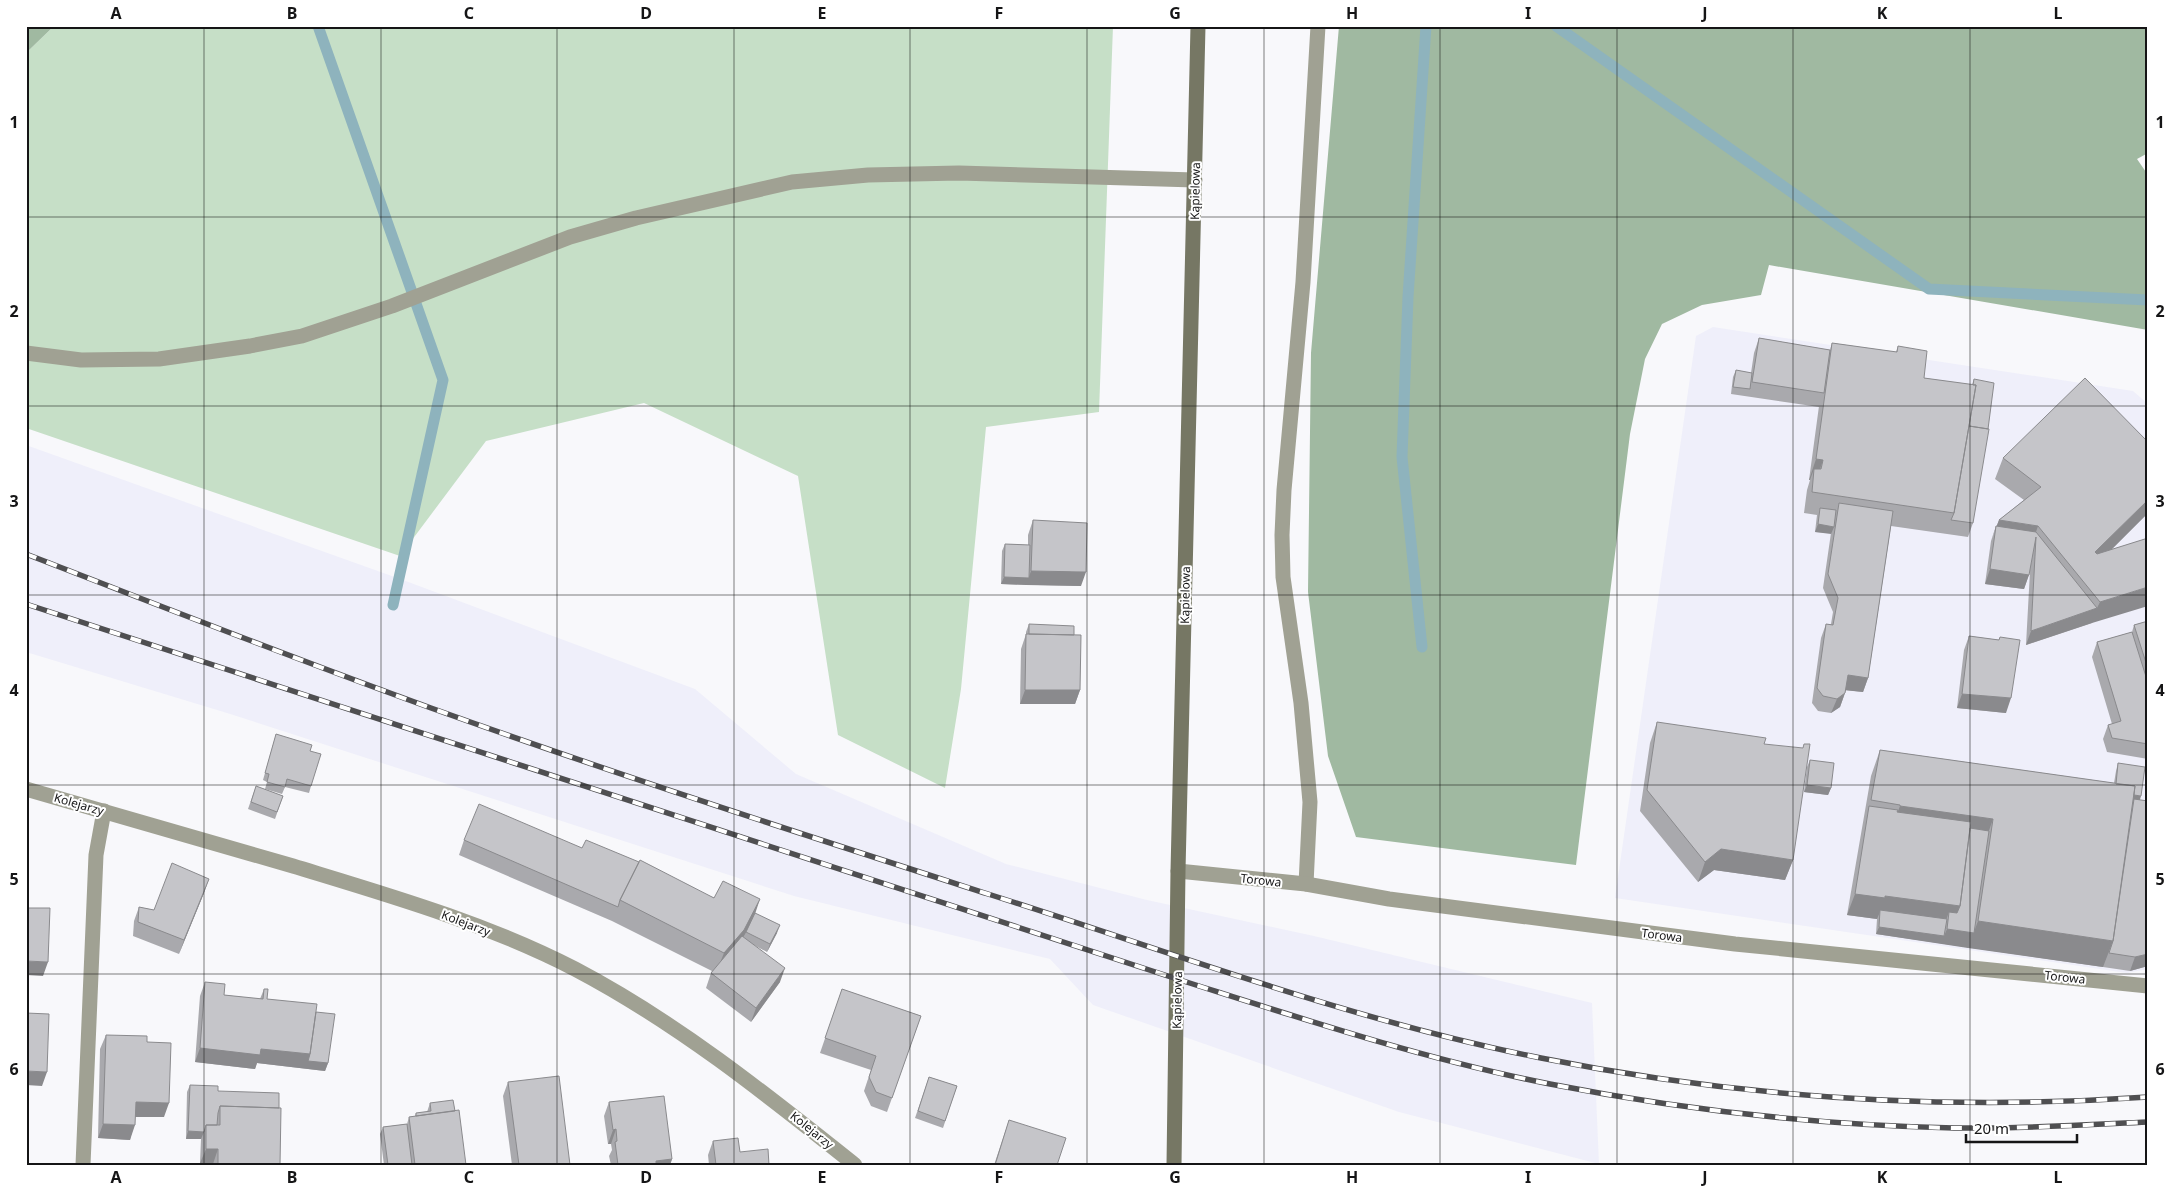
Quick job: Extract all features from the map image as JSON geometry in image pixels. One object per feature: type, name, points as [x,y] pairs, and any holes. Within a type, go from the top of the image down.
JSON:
[{"type":"street","name":"Kąpielowa","points":[[1174,1165],[1178,871],[1198,26]]},
{"type":"street","points":[[1306,884],[1310,802],[1301,703],[1283,577],[1282,535],[1284,490],[1303,282],[1318,26]]},
{"type":"street","points":[[26,353],[81,360],[159,359],[250,346],[302,336],[392,306],[570,237],[636,218],[792,182],[868,175],[959,173],[1195,180]]},
{"type":"street","name":"Kolejarzy","points":[[26,789],[367,888],[454,917],[573,968],[630,1000],[703,1049],[770,1096],[855,1165]]},
{"type":"street","points":[[83,1165],[96,855],[104,811]]},
{"type":"street","name":"Torowa","points":[[1178,871],[1306,884],[1398,900],[1735,944],[2148,986]]},
{"type":"shaded area","points":[[1713,327],[2133,391],[2148,404],[2148,969],[2127,973],[1615,898],[1696,336]]},
{"type":"shaded area","points":[[26,445],[403,580],[695,689],[796,774],[1006,864],[1147,900],[1314,936],[1592,1003],[1599,1164],[1399,1112],[1093,1005],[1050,959],[794,896],[227,713],[26,652]]},
{"type":"green space","points":[[26,26],[54,26],[26,53]]},
{"type":"green space","points":[[54,26],[1113,26],[1099,412],[986,427],[961,689],[945,788],[838,735],[798,476],[644,403],[486,441],[400,556],[26,428],[26,53]]},
{"type":"green space","points":[[1339,26],[2148,26],[2148,153],[2137,159],[2148,175],[2148,330],[1769,265],[1761,295],[1702,305],[1662,324],[1645,359],[1630,434],[1576,865],[1356,837],[1328,756],[1308,592],[1311,353]]},
{"type":"building","points":[[1759,338],[1830,350],[1824,393],[1752,382]]},
{"type":"building","points":[[1832,343],[1897,352],[1898,346],[1927,351],[1924,378],[1976,385],[1954,513],[1812,492],[1814,469],[1821,469],[1823,460],[1816,459]]},
{"type":"building","points":[[1736,370],[1752,373],[1750,389],[1733,387]]},
{"type":"building","points":[[2085,378],[2148,442],[2148,500],[2095,552],[2097,554],[2148,538],[2148,587],[2100,602],[2038,526],[1999,520],[2041,487],[2003,458]]},
{"type":"building","points":[[1974,379],[1994,383],[1988,429],[1969,426],[1976,385],[1973,385]]},
{"type":"building","points":[[1969,426],[1989,429],[1973,523],[1951,520],[1954,513]]},
{"type":"building","points":[[1839,503],[1893,511],[1868,678],[1848,675],[1845,693],[1837,699],[1823,696],[1817,688],[1826,624],[1833,625],[1838,598],[1828,574]]},
{"type":"building","points":[[1820,508],[1836,510],[1834,527],[1818,524]]},
{"type":"building","points":[[1033,520],[1087,523],[1086,572],[1031,571]]},
{"type":"building","points":[[1996,526],[2036,532],[2097,608],[2031,631],[2036,537],[2029,575],[1990,569]]},
{"type":"building","points":[[1005,544],[1030,545],[1029,578],[1004,577]]},
{"type":"building","points":[[2148,621],[2148,669],[2134,625]]},
{"type":"building","points":[[1029,624],[1074,626],[1074,635],[1029,634]]},
{"type":"building","points":[[2132,632],[2148,683],[2148,744],[2112,738],[2108,725],[2121,721],[2097,642]]},
{"type":"building","points":[[1026,634],[1081,635],[1080,690],[1025,690]]},
{"type":"building","points":[[1969,636],[1999,640],[2000,637],[2020,640],[2011,698],[1962,694]]},
{"type":"building","points":[[1657,722],[1766,738],[1764,744],[1803,748],[1804,744],[1810,744],[1793,860],[1721,849],[1705,862],[1647,790]]},
{"type":"building","points":[[276,734],[312,745],[310,751],[321,754],[311,786],[287,779],[285,787],[267,782],[269,774],[265,773]]},
{"type":"building","points":[[1880,750],[2135,786],[2113,941],[1978,921],[1993,819],[1871,800]]},
{"type":"building","points":[[1810,760],[1834,763],[1831,788],[1807,785]]},
{"type":"building","points":[[2118,763],[2145,767],[2141,796],[2134,795],[2135,786],[2116,784]]},
{"type":"building","points":[[256,786],[283,796],[277,812],[251,802]]},
{"type":"building","points":[[2134,799],[2148,801],[2148,954],[2135,957],[2109,953],[2113,941]]},
{"type":"building","points":[[479,804],[582,848],[586,840],[639,862],[618,907],[464,840]]},
{"type":"building","points":[[1869,806],[1898,810],[1897,812],[1971,822],[1960,906],[1855,894]]},
{"type":"building","points":[[1970,828],[1989,831],[1974,933],[1947,929],[1949,912],[1957,913],[1960,906]]},
{"type":"building","points":[[640,860],[714,898],[723,881],[760,899],[744,930],[724,953],[620,900]]},
{"type":"building","points":[[172,863],[209,879],[184,940],[138,922],[139,907],[154,910]]},
{"type":"building","points":[[26,908],[50,908],[48,962],[26,961]]},
{"type":"building","points":[[1880,910],[1947,919],[1944,936],[1879,927]]},
{"type":"building","points":[[755,913],[780,925],[770,944],[746,932]]},
{"type":"building","points":[[742,936],[785,968],[756,1008],[711,973]]},
{"type":"building","points":[[205,982],[225,984],[224,995],[263,999],[264,989],[268,989],[267,999],[317,1004],[310,1054],[261,1049],[260,1055],[200,1048]]},
{"type":"building","points":[[842,989],[921,1016],[892,1098],[876,1092],[869,1077],[876,1056],[825,1038]]},
{"type":"building","points":[[316,1012],[335,1014],[328,1063],[308,1061]]},
{"type":"building","points":[[26,1013],[49,1014],[47,1072],[26,1071]]},
{"type":"building","points":[[106,1035],[147,1036],[147,1042],[171,1043],[169,1103],[136,1102],[135,1125],[103,1124]]},
{"type":"building","points":[[559,1076],[570,1165],[519,1165],[508,1082]]},
{"type":"building","points":[[929,1077],[957,1086],[945,1121],[918,1111]]},
{"type":"building","points":[[190,1085],[218,1086],[218,1091],[279,1093],[279,1108],[220,1106],[217,1125],[206,1125],[204,1132],[188,1131]]},
{"type":"building","points":[[664,1096],[672,1159],[656,1161],[656,1165],[618,1165],[615,1142],[617,1141],[616,1129],[613,1130],[609,1102]]},
{"type":"building","points":[[453,1100],[455,1111],[416,1116],[416,1113],[431,1111],[430,1103]]},
{"type":"building","points":[[220,1106],[281,1108],[280,1165],[218,1165],[218,1149],[206,1149],[206,1125],[220,1125]]},
{"type":"building","points":[[459,1110],[466,1165],[415,1165],[409,1117]]},
{"type":"building","points":[[1009,1120],[1066,1138],[1057,1165],[995,1165]]},
{"type":"building","points":[[407,1124],[412,1165],[388,1165],[383,1127]]},
{"type":"building","points":[[738,1138],[740,1152],[768,1149],[769,1165],[716,1165],[713,1141]]},
{"type":"waterway","points":[[318,26],[443,380],[393,605]]},
{"type":"waterway","points":[[1422,647],[1402,457],[1408,297],[1426,26]]},
{"type":"waterway","points":[[1556,26],[1929,289],[2148,300]]},
{"type":"railway","points":[[26,554],[329,671],[570,756],[1263,984],[1401,1025],[1471,1043],[1616,1072],[1767,1092],[1843,1098],[1995,1102],[2072,1101],[2148,1097]]},
{"type":"railway","points":[[26,604],[1177,979],[1362,1037],[1455,1063],[1600,1093],[1701,1109],[1802,1120],[1954,1128],[2148,1122]]}]
